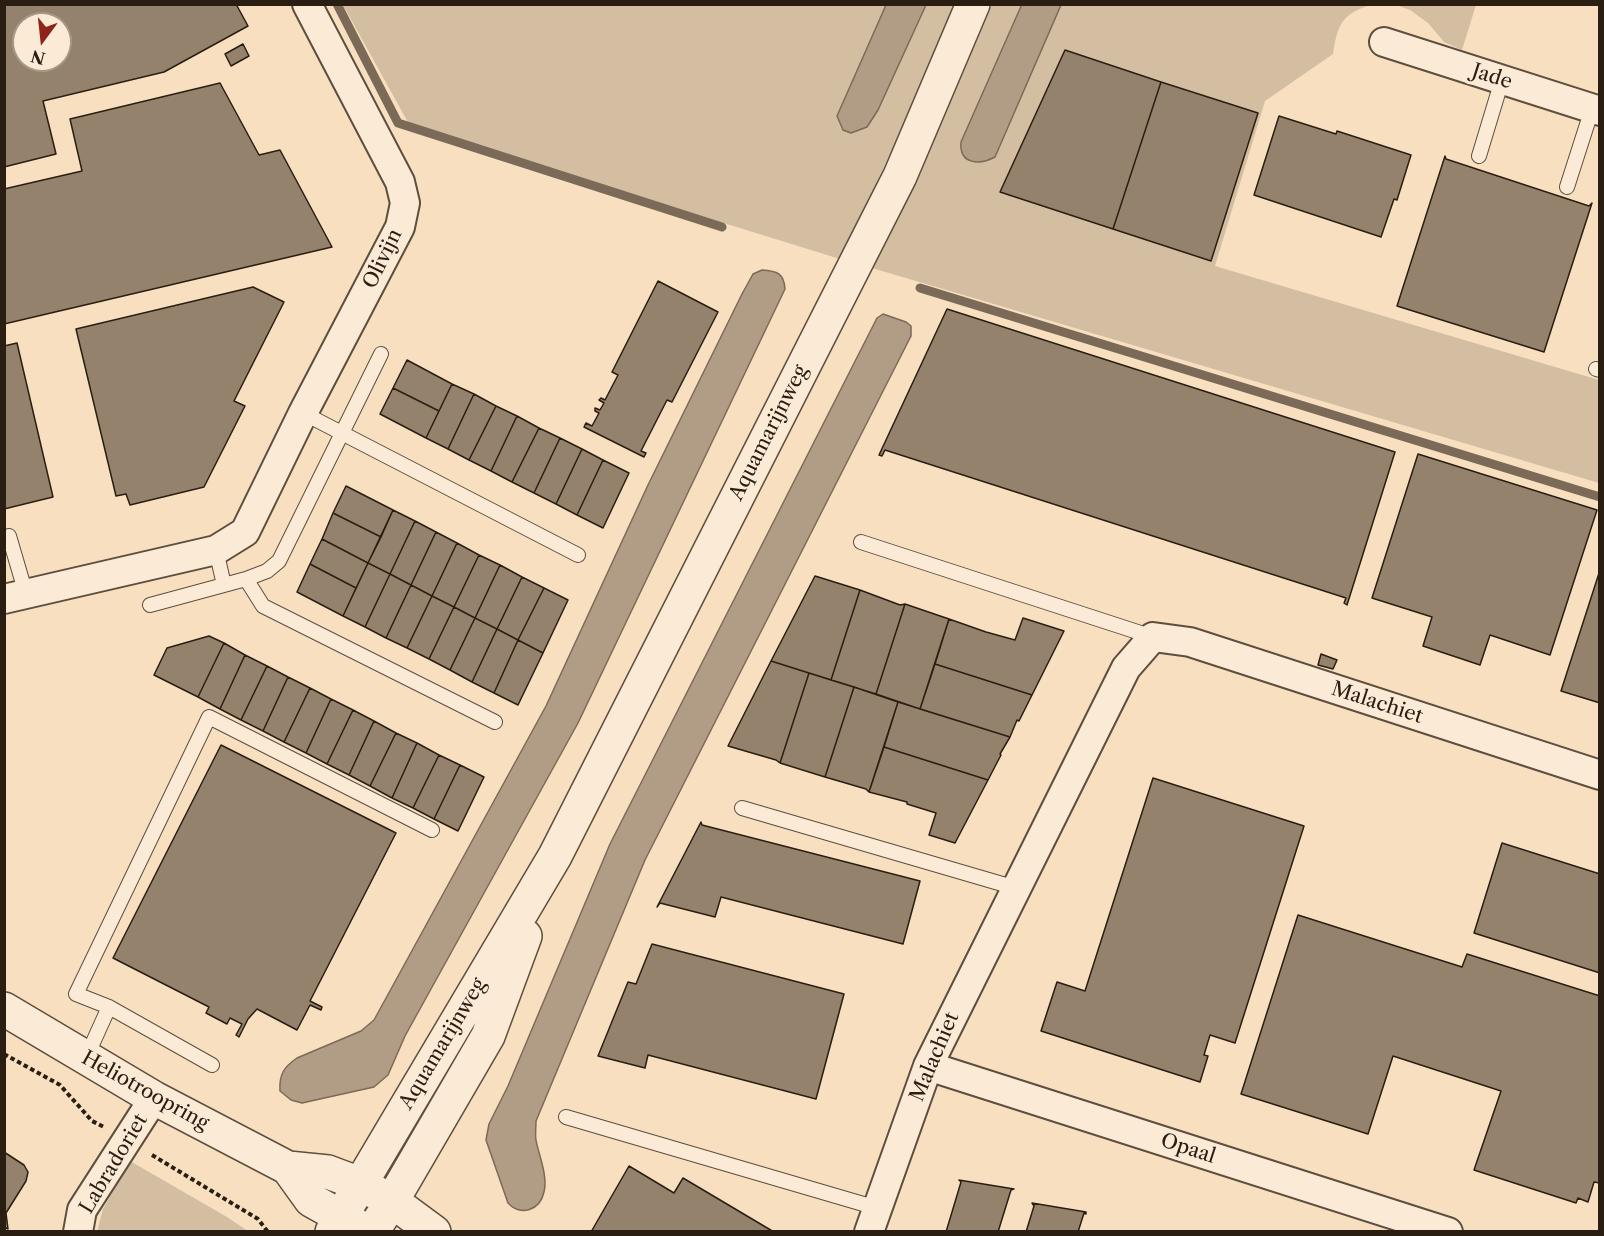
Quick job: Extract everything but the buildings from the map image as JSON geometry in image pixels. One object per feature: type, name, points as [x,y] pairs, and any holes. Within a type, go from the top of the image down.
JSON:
[{"type":"street","name":"Olivijn","points":[[15,596],[216,550],[245,532],[303,413],[400,227],[405,203],[400,182],[307,4]]},
{"type":"street","name":"Aquamarijnweg","points":[[346,1226],[360,1184],[555,856],[900,176],[973,4]]},
{"type":"street","name":"Jade","points":[[1384,42],[1596,110]]},
{"type":"street","name":"Malachiet","points":[[873,1220],[928,1066],[1126,668],[1153,637],[1190,642],[1599,775]]},
{"type":"street","name":"Aquamarijnweg","points":[[372,1232],[488,1036],[555,856]]},
{"type":"street","name":"Heliotroopring","points":[[4,1009],[154,1098],[288,1168],[328,1172],[360,1184],[392,1201],[434,1232]]},
{"type":"street","name":"Opaal","points":[[928,1066],[1448,1232]]},
{"type":"street","name":"Labradoriet","points":[[78,1232],[82,1210],[154,1098]]},
{"type":"street","name":"Heliotroopring","points":[[288,1168],[311,1200],[346,1226]]},
{"type":"lane","points":[[1479,156],[1502,80]]},
{"type":"lane","points":[[1567,187],[1596,110]]},
{"type":"lane","points":[[150,605],[246,579],[267,571],[279,561],[381,354]]},
{"type":"lane","points":[[303,413],[578,555]]},
{"type":"lane","points":[[9,536],[15,596]]},
{"type":"lane","name":"Malachiet","points":[[861,542],[1153,637]]},
{"type":"lane","points":[[216,550],[224,585]]},
{"type":"lane","points":[[246,579],[263,606],[495,722]]},
{"type":"lane","points":[[212,1065],[109,1007],[76,994],[209,717],[432,830]]},
{"type":"lane","points":[[742,808],[1016,888]]},
{"type":"lane","points":[[86,1058],[109,1007]]},
{"type":"lane","points":[[566,1117],[873,1220]]},
{"type":"shaded area","points":[[1022,4],[1061,5],[995,157],[989,160],[972,161],[963,155],[961,142]]},
{"type":"shaded area","points":[[343,5],[886,5],[837,116],[878,110],[926,5],[958,5],[840,259],[410,126]]},
{"type":"shaded area","points":[[886,5],[926,5],[878,110],[867,127],[851,133],[843,130],[837,116]]},
{"type":"shaded area","points":[[992,5],[1021,5],[961,142],[964,155],[976,162],[1060,5],[1370,5],[1352,13],[1342,22],[1333,54],[1265,101],[1215,266],[1599,380],[1599,483],[872,268],[936,135]]},
{"type":"shaded area","points":[[1396,5],[1476,5],[1462,50],[1444,42],[1428,23],[1410,10]]},
{"type":"shaded area","points":[[762,270],[779,274],[783,279],[785,289],[578,723],[405,1036],[388,1075],[374,1087],[302,1103],[291,1100],[280,1091],[280,1080],[289,1065],[297,1058],[361,1031],[374,1020],[546,706],[648,485],[742,294],[753,274]]},
{"type":"shaded area","points":[[883,314],[906,322],[911,326],[911,336],[645,860],[536,1121],[536,1140],[545,1179],[542,1198],[529,1210],[519,1210],[508,1203],[486,1140],[489,1124],[508,1086],[610,844],[877,318]]},
{"type":"shaded area","points":[[130,1161],[248,1231],[97,1232],[103,1209]]},
{"type":"waterway","points":[[337,4],[398,123],[722,227]]},
{"type":"waterway","points":[[920,288],[1600,497]]}]
